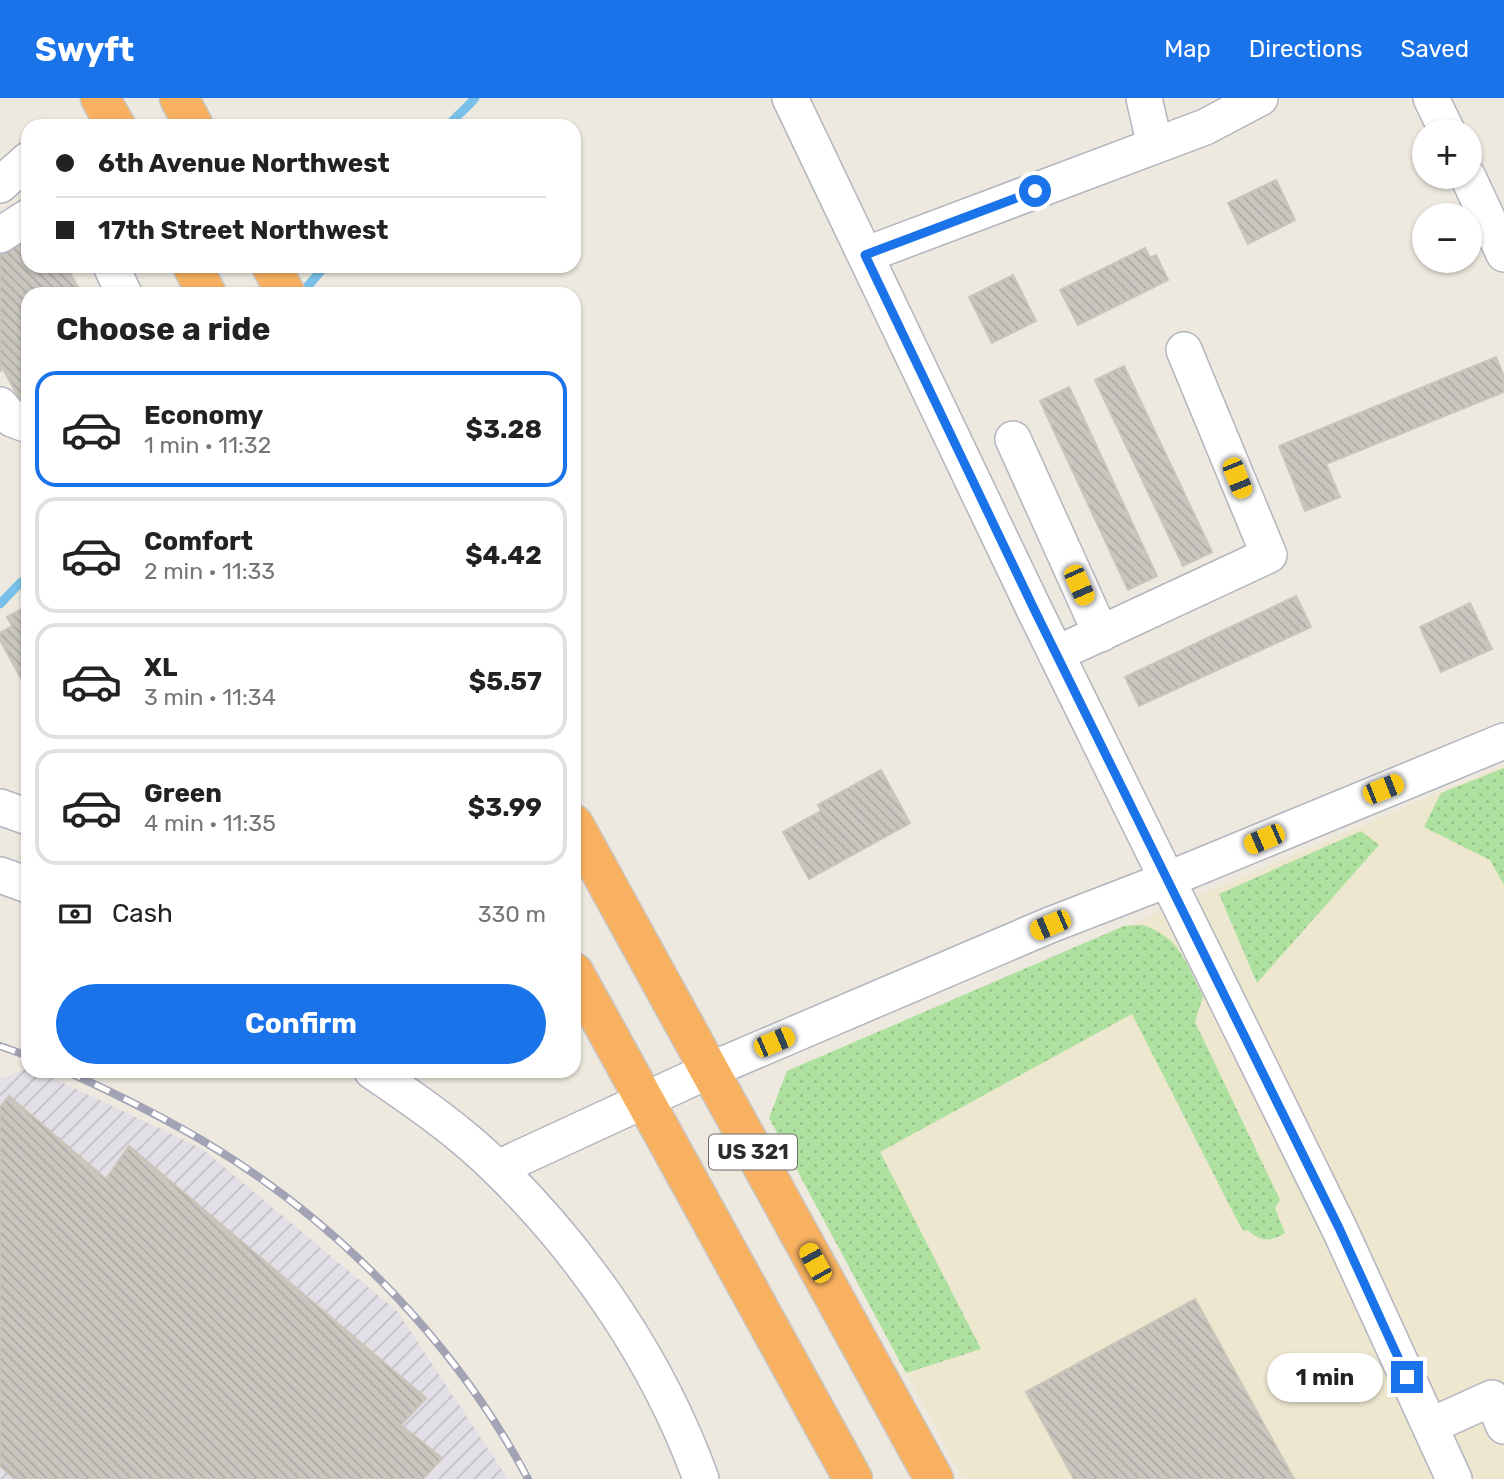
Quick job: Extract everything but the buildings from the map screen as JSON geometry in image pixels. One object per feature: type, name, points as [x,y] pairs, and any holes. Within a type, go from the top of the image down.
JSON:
[{"type":"highway","points":[[179,98],[190,119]]},
{"type":"highway","name":"US 321","points":[[581,837],[934,1479]]},
{"type":"highway","name":"US 321","points":[[581,985],[853,1479]]},
{"type":"street","points":[[790,98],[1056,654],[1339,1228],[1454,1479]]},
{"type":"street","points":[[1144,98],[1155,146]]},
{"type":"street","points":[[865,255],[1205,127],[1260,98]]},
{"type":"street","points":[[1431,98],[1441,119]]},
{"type":"street","points":[[0,185],[21,166]]},
{"type":"street","points":[[1474,189],[1504,254]]},
{"type":"street","points":[[0,235],[21,222]]},
{"type":"street","points":[[1056,654],[1269,555],[1184,350]]},
{"type":"street","points":[[0,405],[12,419],[21,422]]},
{"type":"street","points":[[1013,439],[1101,634]]},
{"type":"street","points":[[498,1168],[708,1071],[1050,925],[1504,741]]},
{"type":"street","points":[[0,807],[21,814]]},
{"type":"street","points":[[0,875],[21,882]]},
{"type":"street","points":[[382,1078],[438,1117],[498,1168],[548,1222],[593,1280],[645,1357],[671,1406],[701,1479]]},
{"type":"street","points":[[1430,1426],[1492,1398],[1504,1426]]},
{"type":"shaded area","points":[[1504,765],[1504,1479],[963,1479],[769,1118],[787,1071]]},
{"type":"shaded area","points":[[21,1071],[21,1078],[53,1078],[201,1148],[397,1311],[508,1479],[0,1479],[0,1079]]},
{"type":"green space","points":[[1504,768],[1504,885],[1490,860],[1424,827],[1441,793]]},
{"type":"green space","points":[[1361,831],[1379,845],[1257,983],[1219,894]]},
{"type":"green space","points":[[1142,925],[1155,930],[1174,944],[1203,996],[1195,1022],[1280,1200],[1275,1208],[1285,1233],[1275,1238],[1261,1239],[1248,1230],[1244,1231],[1239,1224],[1132,1014],[880,1152],[981,1349],[906,1373],[769,1118],[787,1071],[1124,926]]},
{"type":"waterway","points":[[455,119],[475,98]]},
{"type":"waterway","points":[[307,287],[319,273]]},
{"type":"waterway","points":[[0,604],[21,582]]},
{"type":"railway","points":[[0,1046],[21,1054]]},
{"type":"railway","points":[[81,1078],[141,1107],[213,1147],[261,1178],[351,1251],[431,1336],[467,1382],[528,1479]]},
{"type":"route","points":[[1035,191],[865,255],[1034,609],[1339,1228],[1407,1377]]}]
